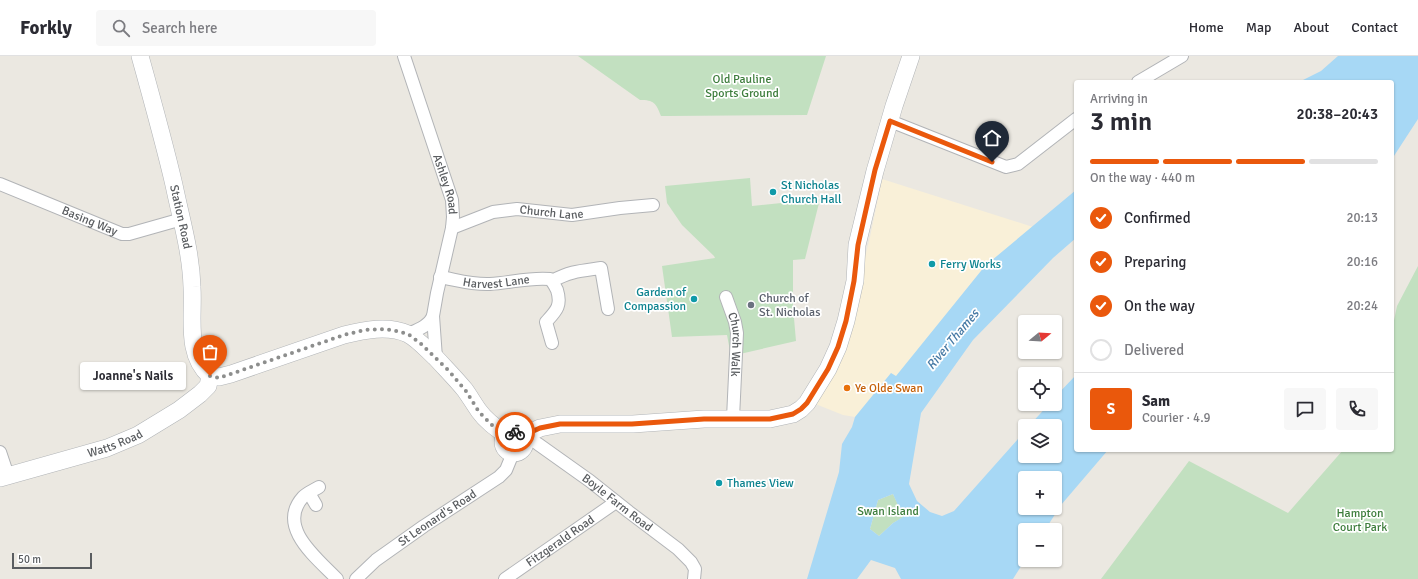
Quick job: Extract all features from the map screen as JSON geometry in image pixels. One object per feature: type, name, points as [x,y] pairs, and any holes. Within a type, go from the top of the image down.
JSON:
[{"type":"street","name":"Station Road","points":[[140,56],[167,155],[182,219],[192,281],[193,341],[195,352],[199,363],[204,371],[210,376]]},
{"type":"street","name":"Ashley Road","points":[[404,56],[452,200],[452,228],[440,277],[433,316],[436,358]]},
{"type":"street","points":[[210,376],[219,378],[311,346],[364,330],[385,329],[408,334],[420,343],[449,371],[466,391],[479,412],[493,426],[517,441],[540,428],[560,424],[632,424],[733,418],[770,419],[793,414],[807,403],[828,369],[838,347],[846,321],[854,281],[858,245],[875,170],[911,56]]},
{"type":"street","points":[[1141,80],[1182,56]]},
{"type":"street","points":[[890,121],[1006,168],[1018,164],[1074,122]]},
{"type":"street","name":"Basing Way","points":[[0,184],[122,234],[129,234],[182,219]]},
{"type":"street","name":"Church Lane","points":[[452,228],[493,212],[517,208],[572,215],[620,208],[653,206]]},
{"type":"street","points":[[552,344],[546,322],[557,310],[559,303],[558,293],[552,281],[578,270],[601,268],[608,309]]},
{"type":"street","name":"Harvest Lane","points":[[440,277],[477,284],[506,283],[540,278],[550,279],[552,281]]},
{"type":"street","name":"Church Walk","points":[[726,296],[735,322],[737,333],[733,418]]},
{"type":"street","points":[[408,334],[431,321],[433,316]]},
{"type":"street","name":"Watts Road","points":[[4,477],[107,448],[138,435],[179,410],[200,394],[208,386],[210,376]]},
{"type":"street","name":"Boyle Farm Road","points":[[517,441],[532,440],[538,444],[590,481],[678,549],[691,562],[695,570],[694,579]]},
{"type":"street","name":"St Leonard's Road","points":[[356,579],[376,560],[424,526],[499,478],[506,470],[517,441]]},
{"type":"street","points":[[0,452],[4,477]]},
{"type":"street","points":[[316,505],[314,490],[304,496],[296,508],[293,517],[296,530],[303,544],[337,579]]},
{"type":"street","name":"Fitzgerald Road","points":[[505,579],[616,502]]},
{"type":"shaded area","points":[[882,179],[1033,227],[985,266],[896,377],[891,373],[855,417],[843,415],[813,403],[843,345],[870,237]]},
{"type":"green space","name":"Old Pauline Sports Ground","points":[[578,56],[826,56],[807,115],[661,116],[654,103],[640,100]]},
{"type":"green space","points":[[750,178],[752,206],[820,199],[805,259],[793,260],[793,307],[796,341],[731,356],[727,335],[672,337],[662,266],[715,258],[682,225],[667,203],[665,186]]},
{"type":"green space","name":"Hampton Court Park","points":[[1418,266],[1418,579],[1101,579],[1189,461],[1288,513],[1341,452],[1394,452],[1394,320],[1397,306]]},
{"type":"green space","name":"Swan Island","points":[[893,494],[904,517],[893,523],[879,536],[870,529],[878,500]]},
{"type":"water","points":[[1338,56],[1418,56],[1418,119],[1394,156],[1394,80],[1303,80],[1321,71]]},
{"type":"water","name":"River Thames","points":[[1074,192],[1074,240],[1053,258],[973,340],[921,413],[909,484],[917,501],[930,512],[942,516],[954,511],[1018,439],[1018,463],[1062,463],[1062,419],[1035,419],[1043,411],[1062,411],[1062,390],[1074,377],[1074,452],[1106,452],[1062,504],[1062,471],[1018,471],[1018,515],[1055,515],[1049,523],[1018,523],[1018,567],[1021,567],[1013,579],[901,579],[895,568],[871,560],[857,579],[807,579],[839,472],[842,444],[852,427],[855,417],[891,373],[896,376],[985,266]],"holes":[[[893,494],[903,517],[893,523],[879,536],[870,529],[878,500]]]},
{"type":"way so far","points":[[210,376],[219,378],[344,335],[364,330],[385,329],[396,331],[408,334],[420,343],[449,371],[466,391],[479,412],[493,426],[506,435],[508,433],[515,432]]},
{"type":"place","name":"St Nicholas Church Hall","points":[[773,192]]},
{"type":"place","name":"Ferry Works","points":[[932,264]]},
{"type":"place","name":"Garden of Compassion","points":[[694,299]]},
{"type":"place","name":"Church of St. Nicholas","points":[[751,305]]},
{"type":"place","name":"Joanne's Nails","points":[[210,376]]},
{"type":"place","name":"Ye Olde Swan","points":[[847,388]]},
{"type":"place","name":"Thames View","points":[[719,483]]},
{"type":"route","points":[[515,432],[522,436],[549,425],[560,424],[603,425],[661,423],[704,419],[770,419],[793,414],[807,403],[828,369],[838,347],[852,298],[858,245],[875,170],[890,121],[992,162]]}]
